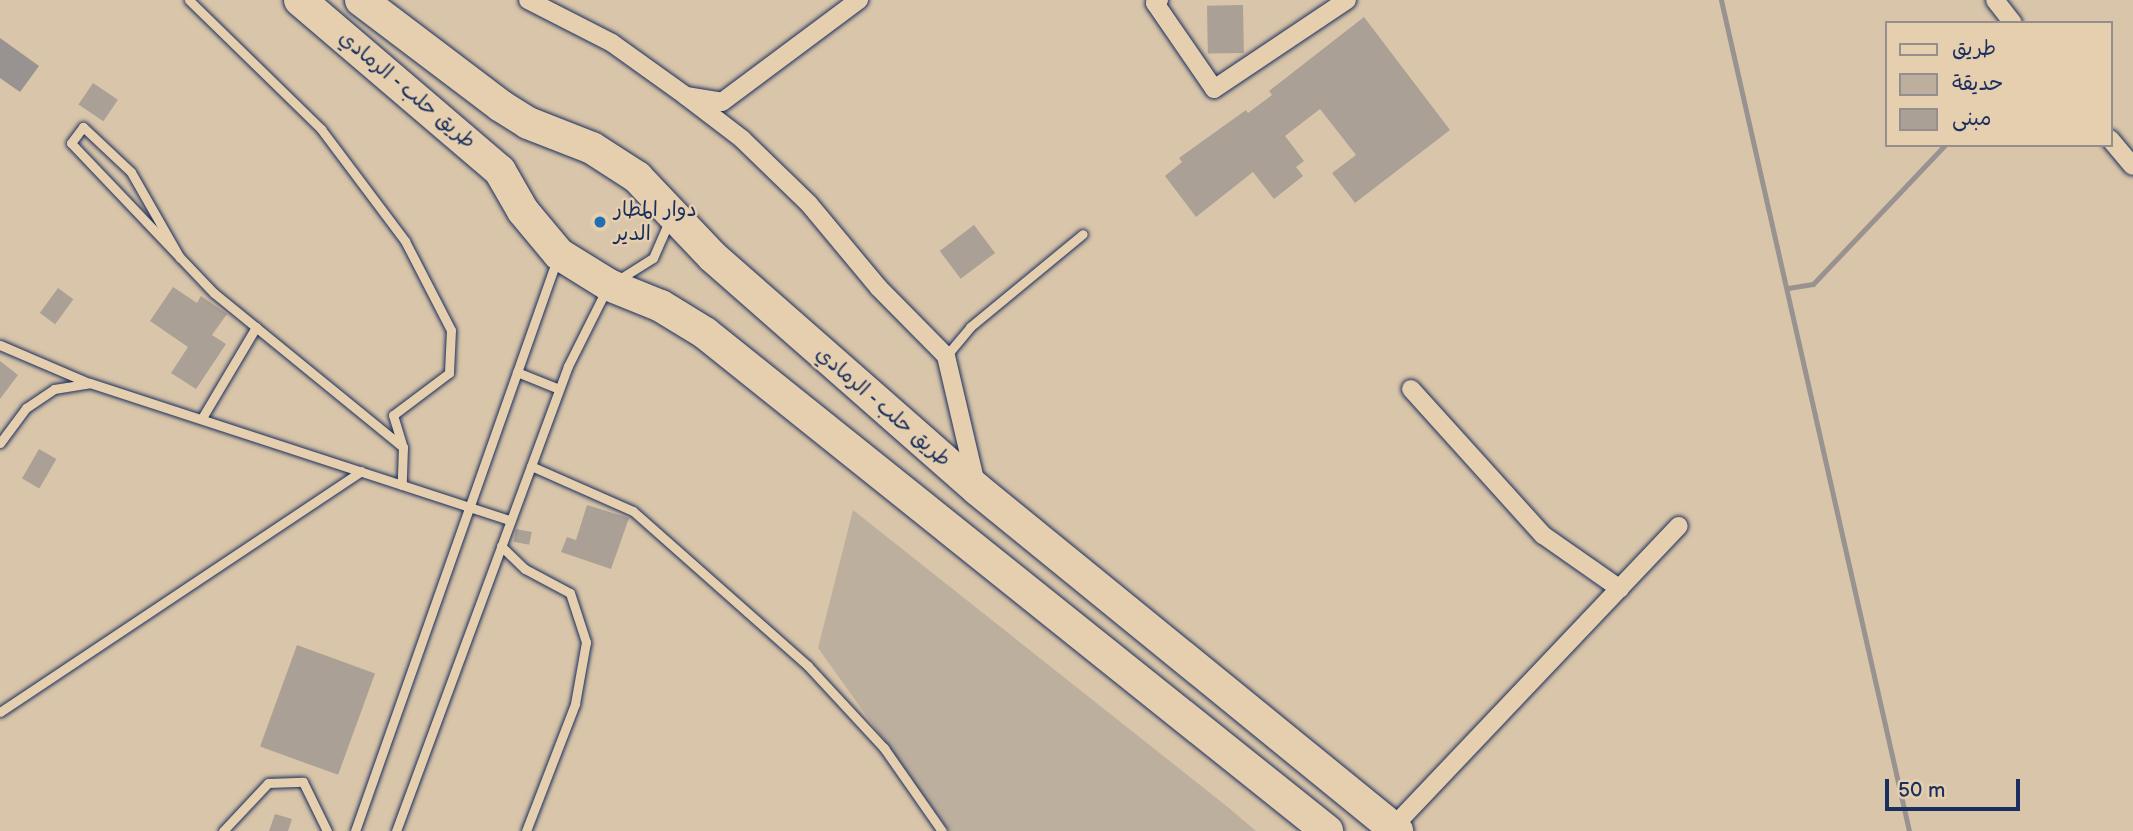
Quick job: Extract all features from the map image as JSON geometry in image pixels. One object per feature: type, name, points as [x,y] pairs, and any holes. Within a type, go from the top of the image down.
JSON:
[{"type":"highway","name":"طريق حلب - الرمادي","points":[[300,0],[500,171],[523,211],[559,254],[609,285],[661,306],[705,333],[1327,831]]},
{"type":"highway","name":"طريق حلب - الرمادي","points":[[361,0],[501,107],[615,161],[672,213],[731,273],[977,489],[1395,829]]},
{"type":"street","points":[[528,0],[612,43],[686,96],[742,139],[809,204],[879,288],[946,356],[977,489]]},
{"type":"street","points":[[686,96],[722,102],[859,0]]},
{"type":"street","points":[[1159,0],[1154,3],[1214,89],[1347,0]]},
{"type":"street","points":[[1995,0],[2011,21]]},
{"type":"street","points":[[2112,141],[2133,166]]},
{"type":"street","points":[[1411,388],[1543,535],[1620,589]]},
{"type":"street","points":[[1395,829],[1679,526]]},
{"type":"lane","points":[[189,0],[321,129],[405,241],[451,330],[449,373],[394,415],[402,447],[402,485]]},
{"type":"lane","points":[[180,258],[131,172],[83,127],[71,143],[180,258],[256,327],[402,447]]},
{"type":"lane","points":[[396,831],[559,389],[609,285],[653,258],[664,240],[672,213]]},
{"type":"lane","points":[[946,356],[970,327],[1083,234]]},
{"type":"lane","points":[[355,831],[559,254]]},
{"type":"lane","points":[[202,418],[256,327]]},
{"type":"lane","points":[[0,345],[90,383],[510,520]]},
{"type":"lane","points":[[517,372],[559,389]]},
{"type":"lane","points":[[0,443],[26,408],[54,388],[90,383]]},
{"type":"lane","points":[[531,466],[633,511],[808,666],[884,748],[942,831]]},
{"type":"lane","points":[[0,712],[361,471]]},
{"type":"lane","points":[[501,546],[525,569],[570,593],[586,642],[575,704],[526,831]]},
{"type":"lane","points":[[223,831],[268,783],[303,782],[327,831]]},
{"type":"green space","points":[[853,510],[1256,831],[949,831],[818,648]]},
{"type":"shaded area","points":[[0,38],[39,66],[20,92],[0,78]]},
{"type":"building","points":[[1243,5],[1244,53],[1208,54],[1207,6]]},
{"type":"building","points":[[1364,17],[1450,130],[1355,203],[1332,173],[1356,155],[1320,109],[1285,136],[1304,161],[1296,167],[1303,176],[1274,199],[1253,172],[1196,217],[1165,176],[1182,162],[1179,158],[1246,110],[1248,113],[1272,95],[1269,91]]},
{"type":"building","points":[[93,83],[118,100],[103,121],[78,105]]},
{"type":"building","points":[[974,225],[995,253],[961,279],[940,251]]},
{"type":"building","points":[[173,287],[197,303],[201,296],[227,314],[212,335],[226,344],[196,389],[171,373],[188,347],[150,321]]},
{"type":"building","points":[[58,288],[73,299],[55,324],[40,313]]},
{"type":"building","points":[[0,361],[18,375],[0,399]]},
{"type":"building","points":[[39,449],[56,459],[39,488],[22,478]]},
{"type":"building","points":[[587,505],[629,518],[611,569],[561,552],[567,537],[576,540]]},
{"type":"building","points":[[516,529],[532,532],[529,545],[514,542]]},
{"type":"building","points":[[297,645],[375,673],[338,775],[260,746]]},
{"type":"building","points":[[275,814],[292,819],[288,831],[269,831]]},
{"type":"waterway","points":[[1721,0],[1909,831]]},
{"type":"waterway","points":[[1788,288],[1813,284],[1943,147]]},
{"type":"place","name":"دوار المطار الدير","points":[[600,222]]}]
